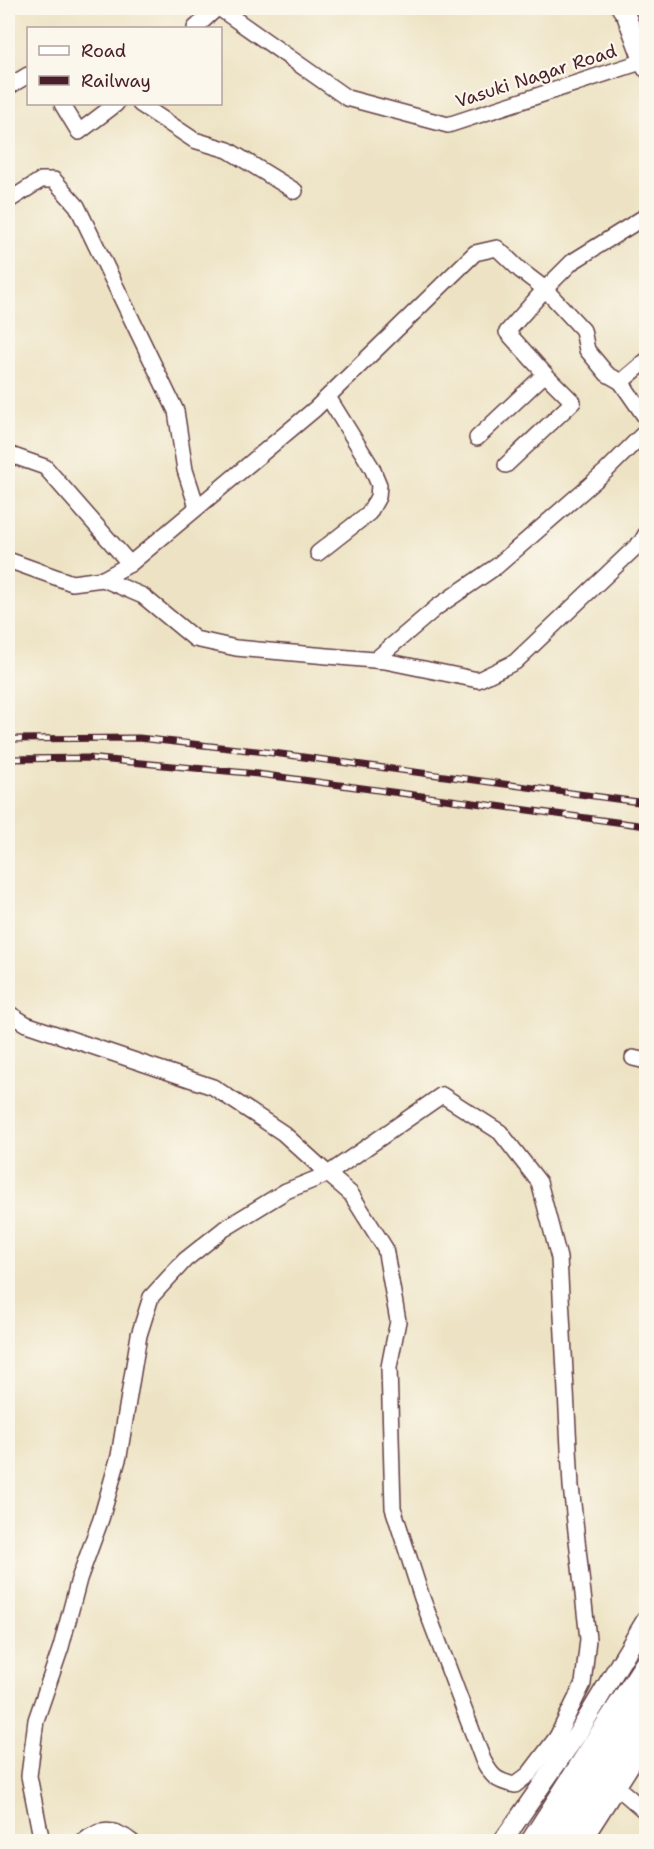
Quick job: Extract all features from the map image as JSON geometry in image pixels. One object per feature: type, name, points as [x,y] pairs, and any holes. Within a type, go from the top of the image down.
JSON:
[{"type":"highway","points":[[533,1842],[646,1666]]},
{"type":"highway","points":[[559,1842],[609,1780],[646,1706]]},
{"type":"street","points":[[196,27],[218,8]]},
{"type":"street","name":"Vasuki Nagar Road","points":[[218,8],[347,98],[448,125],[645,65]]},
{"type":"street","points":[[621,8],[626,15],[645,65]]},
{"type":"street","points":[[8,87],[27,76]]},
{"type":"street","points":[[63,105],[79,132],[115,105]]},
{"type":"street","points":[[142,105],[194,140],[228,150],[295,191]]},
{"type":"street","points":[[8,201],[41,180],[54,180],[77,206],[176,411],[185,470],[197,507]]},
{"type":"street","points":[[506,465],[573,402],[507,332],[572,262],[646,216]]},
{"type":"street","points":[[8,560],[72,583],[103,579],[130,564],[328,397],[475,253],[497,248],[545,289],[583,330],[587,350],[607,374],[621,382],[646,418]]},
{"type":"street","points":[[621,382],[646,360]]},
{"type":"street","points":[[477,438],[545,374]]},
{"type":"street","points":[[318,553],[369,513],[378,497],[379,485],[372,468],[328,397]]},
{"type":"street","points":[[375,660],[437,607],[497,566],[606,471],[646,431]]},
{"type":"street","points":[[8,454],[45,467],[130,564]]},
{"type":"street","points":[[103,579],[143,596],[195,639],[236,648],[375,660],[478,680],[514,662],[642,541],[646,534]]},
{"type":"street","points":[[8,1013],[26,1024],[213,1087],[283,1133],[328,1174],[351,1194],[385,1248],[398,1321],[389,1367],[393,1508],[422,1598],[483,1760],[492,1777],[515,1785],[562,1742],[583,1684],[588,1639],[571,1486],[559,1258],[540,1182],[500,1132],[442,1095],[328,1174],[286,1191],[224,1229],[185,1260],[151,1297],[139,1335],[119,1456],[101,1520],[79,1579],[61,1647],[36,1720],[28,1776],[42,1842]]},
{"type":"street","points":[[502,1842],[562,1742],[646,1620]]},
{"type":"street","points":[[581,1842],[609,1780],[646,1740]]},
{"type":"street","points":[[609,1780],[646,1812]]},
{"type":"street","points":[[83,1842],[93,1833],[106,1831],[122,1833],[132,1842]]},
{"type":"railway","points":[[8,739],[139,738],[266,752],[646,803]]},
{"type":"railway","points":[[8,759],[88,758],[258,774],[646,826]]}]
